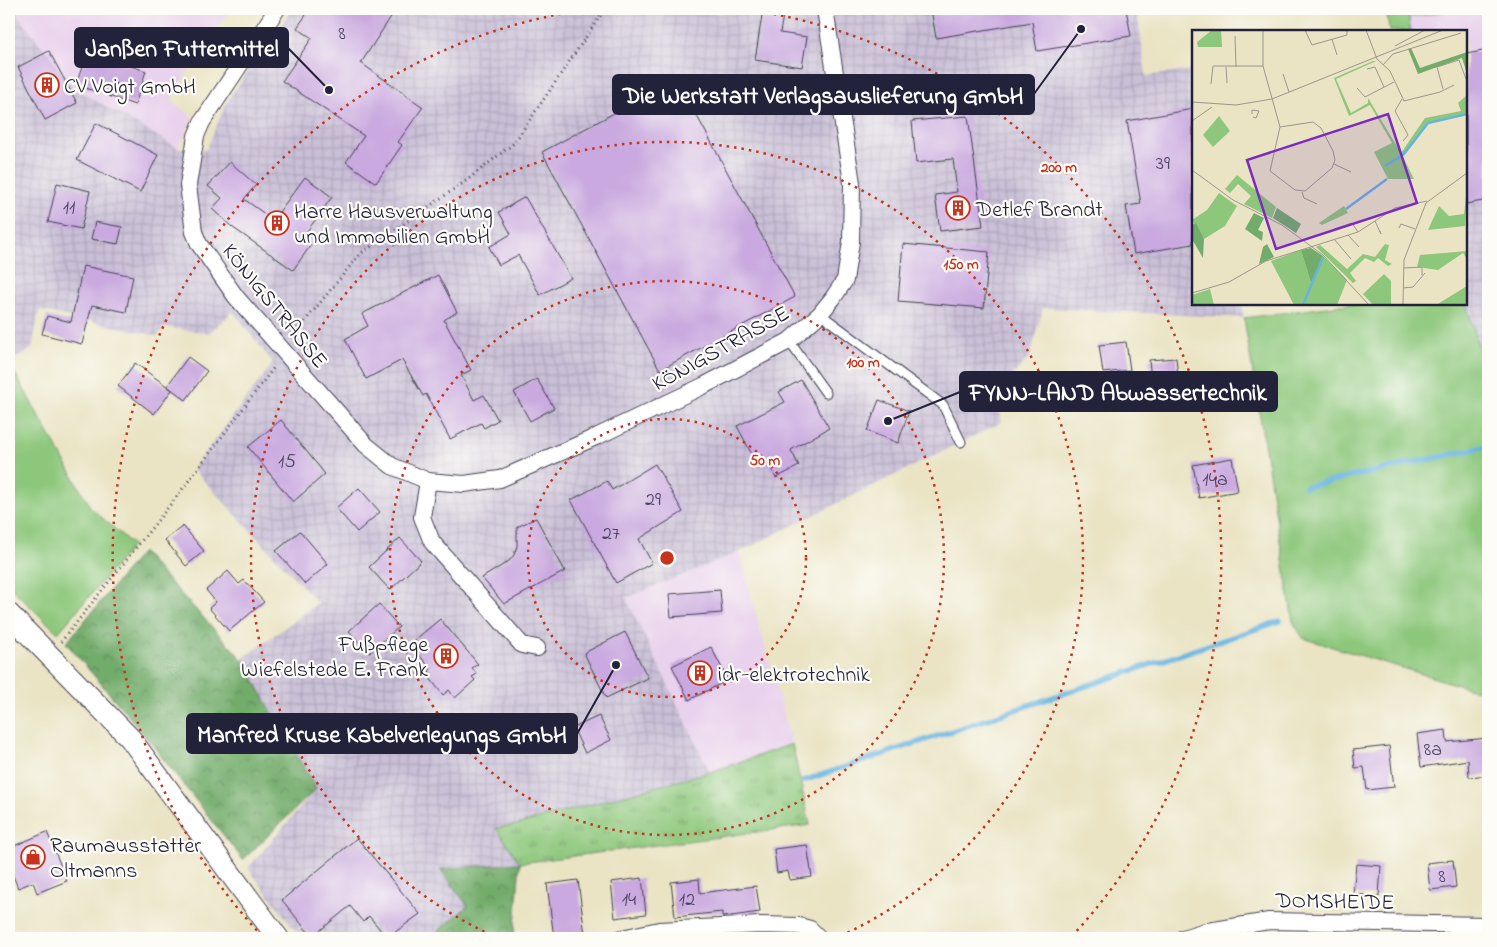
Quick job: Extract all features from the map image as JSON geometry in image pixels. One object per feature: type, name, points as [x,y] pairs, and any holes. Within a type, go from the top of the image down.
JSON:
[{"type":"street","name":"KÖNIGSTRASSE","points":[[277,9],[202,122],[196,136],[188,185],[194,232],[236,298],[287,346],[366,445],[392,466],[428,481],[464,484],[500,479],[607,432],[705,385],[789,341],[820,314],[845,280],[851,242],[852,183],[824,9]]},
{"type":"street","points":[[428,481],[422,517],[432,542],[522,645],[537,648]]},
{"type":"street","points":[[9,614],[130,738],[278,938]]},
{"type":"street","name":"DOMSHEIDE","points":[[1183,938],[1202,932],[1269,921],[1488,925]]},
{"type":"street","points":[[622,938],[659,930],[761,924],[799,926],[810,929],[819,938]]},
{"type":"lane","points":[[820,314],[943,405],[961,442]]},
{"type":"lane","points":[[789,341],[826,393]]},
{"type":"path","points":[[50,655],[178,495],[271,372],[287,346],[360,254],[466,182],[514,143],[605,9]]},
{"type":"shaded area","points":[[9,9],[13,9],[74,88],[178,148],[206,150],[227,101],[292,9],[1137,9],[1146,76],[1192,70],[1192,305],[1241,305],[1244,318],[1043,308],[1030,357],[996,393],[1002,422],[739,552],[626,598],[710,772],[512,826],[496,828],[520,863],[441,869],[468,906],[430,938],[301,938],[248,868],[316,789],[242,659],[318,603],[193,469],[273,363],[233,311],[209,333],[164,327],[158,336],[39,310],[32,349],[9,362]]},
{"type":"shaded area","points":[[13,9],[230,9],[187,73],[171,101],[193,117],[178,148],[74,88]]},
{"type":"shaded area","points":[[1407,9],[1461,9],[1409,19]]},
{"type":"shaded area","points":[[1461,9],[1488,9],[1488,106],[1467,111],[1467,30],[1411,30],[1409,19]]},
{"type":"shaded area","points":[[1488,106],[1488,381],[1467,305],[1467,111]]},
{"type":"shaded area","points":[[739,552],[792,744],[710,772],[626,598]]},
{"type":"green space","points":[[1385,9],[1407,9],[1411,30],[1390,30]]},
{"type":"green space","points":[[1342,305],[1467,305],[1488,381],[1488,694],[1303,638],[1293,622],[1244,318]]},
{"type":"green space","points":[[9,363],[91,508],[133,545],[58,633],[9,586]]},
{"type":"green space","points":[[142,552],[242,659],[316,789],[243,860],[138,727],[66,643]]},
{"type":"green space","points":[[792,744],[810,825],[520,863],[496,828],[512,826],[710,772]]},
{"type":"green space","points":[[520,863],[514,938],[430,938],[468,906],[440,869]]},
{"type":"building","points":[[310,9],[396,9],[361,63],[423,107],[398,142],[402,145],[376,183],[346,162],[364,136],[282,81],[312,38],[297,28]]},
{"type":"building","points":[[763,9],[784,9],[780,33],[807,37],[802,67],[755,60]]},
{"type":"building","points":[[931,9],[1126,9],[1131,36],[1037,51],[1032,22],[936,38]]},
{"type":"building","points":[[1488,50],[1488,200],[1467,204],[1467,54]]},
{"type":"building","name":"CV Voigt GmbH","points":[[49,51],[77,103],[45,120],[18,67]]},
{"type":"building","points":[[87,52],[146,71],[135,105],[109,96],[116,83],[98,92],[76,85]]},
{"type":"building","points":[[677,79],[795,297],[660,370],[542,152]]},
{"type":"building","points":[[1192,109],[1192,244],[1134,254],[1126,206],[1141,204],[1127,121]]},
{"type":"building","points":[[968,116],[983,226],[940,231],[935,195],[957,192],[953,159],[916,163],[912,121]]},
{"type":"building","points":[[96,123],[158,155],[140,192],[77,160]]},
{"type":"building","name":"Harre Hausverwaltung und Immobilien GmbH","points":[[230,162],[256,185],[244,199],[273,220],[305,177],[332,197],[302,238],[311,245],[293,270],[232,227],[212,209],[222,198],[208,186]]},
{"type":"building","points":[[57,183],[90,191],[81,229],[48,222]]},
{"type":"building","points":[[525,197],[571,278],[540,295],[518,255],[499,265],[489,247],[511,234],[499,212]]},
{"type":"building","points":[[95,222],[122,227],[118,244],[91,239]]},
{"type":"building","points":[[903,244],[989,252],[984,308],[898,301]]},
{"type":"building","points":[[83,266],[133,276],[126,312],[92,305],[82,344],[42,334],[47,316],[71,322]]},
{"type":"building","points":[[438,275],[457,312],[444,320],[471,370],[461,375],[474,400],[484,395],[498,420],[484,428],[481,423],[450,439],[426,394],[423,396],[402,360],[366,379],[345,339],[368,326],[362,314]]},
{"type":"building","points":[[1126,342],[1130,370],[1103,373],[1099,345]]},
{"type":"building","points":[[188,357],[207,371],[186,400],[167,386]]},
{"type":"building","points":[[1176,358],[1178,376],[1151,379],[1149,360]]},
{"type":"building","points":[[135,363],[172,390],[154,414],[118,386]]},
{"type":"building","points":[[537,379],[554,408],[530,421],[514,392]]},
{"type":"building","points":[[801,380],[829,428],[791,450],[799,466],[776,478],[768,463],[759,468],[737,426],[785,402],[779,392]]},
{"type":"building","points":[[879,400],[909,411],[898,443],[867,431]]},
{"type":"building","points":[[281,420],[325,474],[293,502],[248,447]]},
{"type":"building","points":[[1232,458],[1238,491],[1199,498],[1193,465]]},
{"type":"building","points":[[655,464],[683,512],[639,539],[652,563],[616,583],[571,500],[607,481],[612,490]]},
{"type":"building","points":[[359,488],[380,512],[357,532],[336,508]]},
{"type":"building","points":[[536,518],[565,571],[504,604],[482,578],[509,561],[514,555],[517,546],[517,527]]},
{"type":"building","points":[[183,526],[204,551],[186,566],[165,540]]},
{"type":"building","points":[[300,531],[328,564],[305,584],[276,551]]},
{"type":"building","points":[[400,538],[421,561],[390,590],[369,567]]},
{"type":"building","points":[[228,571],[239,584],[244,580],[264,602],[229,631],[209,608],[216,602],[206,590]]},
{"type":"building","points":[[720,590],[722,613],[671,617],[669,594]]},
{"type":"building","points":[[379,604],[399,627],[369,653],[349,631]]},
{"type":"building","name":"Fußpflege Wiefelstede E. Frank","points":[[440,619],[478,664],[472,668],[477,674],[472,677],[475,680],[455,698],[449,690],[443,695],[429,677],[432,674],[429,671],[431,669],[410,644]]},
{"type":"building","points":[[625,632],[648,678],[606,698],[584,653]]},
{"type":"building","name":"idr-elektrotechnik","points":[[711,647],[728,680],[689,700],[672,666]]},
{"type":"building","points":[[599,716],[611,740],[585,753],[573,728]]},
{"type":"building","points":[[1446,730],[1447,742],[1488,738],[1488,775],[1469,777],[1468,760],[1421,767],[1417,734]]},
{"type":"building","points":[[1389,746],[1394,787],[1367,790],[1364,767],[1355,768],[1353,750]]},
{"type":"building","name":"Raumausstatter Oltmanns","points":[[47,832],[67,881],[37,893],[33,882],[18,888],[9,866],[9,848]]},
{"type":"building","points":[[357,838],[420,914],[387,938],[369,916],[363,922],[350,906],[312,937],[282,900]]},
{"type":"building","points":[[807,845],[812,877],[790,880],[788,871],[777,873],[774,849]]},
{"type":"building","points":[[1453,860],[1456,887],[1430,890],[1427,863]]},
{"type":"building","points":[[1356,864],[1381,866],[1379,896],[1353,894]]},
{"type":"building","points":[[642,878],[646,914],[615,918],[611,882]]},
{"type":"building","points":[[699,879],[700,893],[756,886],[760,912],[724,917],[722,917],[722,912],[675,917],[671,882]]},
{"type":"building","points":[[578,880],[585,935],[554,938],[547,884]]},
{"type":"waterway","points":[[1305,487],[1488,446]]},
{"type":"waterway","points":[[803,781],[1280,621]]},
{"type":"place","name":"Die Werkstatt Verlagsauslieferung GmbH","points":[[1081,29]]},
{"type":"place","name":"CV Voigt GmbH","points":[[47,85]]},
{"type":"place","name":"Janßen Futtermittel","points":[[329,90]]},
{"type":"place","name":"Detlef Brandt","points":[[958,208]]},
{"type":"place","name":"Harre Hausverwaltung und Immobilien GmbH","points":[[277,223]]},
{"type":"place","name":"FYNN-LAND Abwassertechnik","points":[[888,421]]},
{"type":"place","name":"Fußpflege Wiefelstede E. Frank","points":[[446,656]]},
{"type":"place","name":"Manfred Kruse Kabelverlegungs GmbH","points":[[616,665]]},
{"type":"place","name":"idr-elektrotechnik","points":[[700,673]]},
{"type":"place","name":"Raumausstatter Oltmanns","points":[[33,857]]}]
